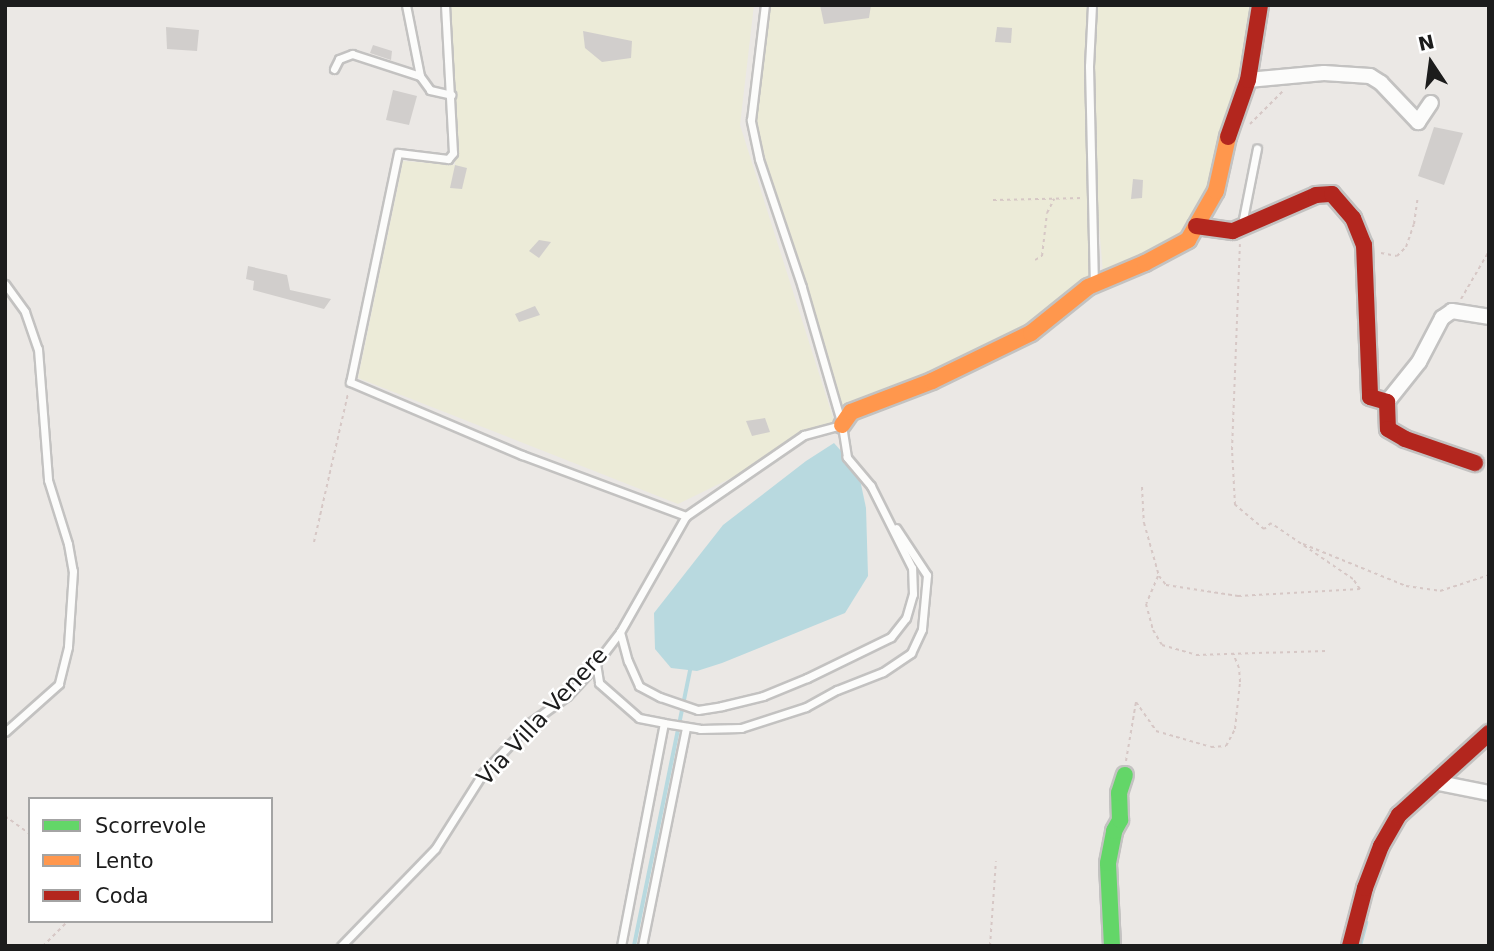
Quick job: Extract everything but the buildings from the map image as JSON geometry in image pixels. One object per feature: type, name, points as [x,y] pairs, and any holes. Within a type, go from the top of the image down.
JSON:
[{"type":"street","points":[[842,425],[851,412],[932,382],[1031,333],[1094,283],[1144,263],[1188,240],[1216,191],[1227,141],[1248,80],[1260,5]]},
{"type":"street","points":[[1248,80],[1324,73],[1370,76],[1381,83],[1418,122],[1431,103]]},
{"type":"street","points":[[1196,226],[1237,230],[1316,195],[1332,194],[1353,218],[1364,245],[1370,397],[1387,402]]},
{"type":"street","points":[[1475,463],[1405,439],[1388,429],[1387,402],[1419,362],[1442,318],[1452,312],[1488,316]]},
{"type":"street","points":[[1350,946],[1365,888],[1381,846],[1399,815],[1441,784],[1489,733]]},
{"type":"street","points":[[1112,946],[1108,863],[1114,831],[1120,820],[1119,793],[1125,775]]},
{"type":"street","points":[[1441,784],[1489,793]]},
{"type":"lane","points":[[406,5],[420,76],[430,90],[451,96]]},
{"type":"lane","points":[[445,5],[453,153],[448,159],[398,153],[350,382],[522,455],[686,516]]},
{"type":"lane","points":[[620,632],[628,661],[639,685],[660,697],[698,710],[763,696],[891,638],[906,618],[912,594],[912,568],[871,486],[847,457],[842,425],[802,287],[759,159],[751,120],[765,5]]},
{"type":"lane","points":[[1092,5],[1089,66],[1094,283]]},
{"type":"lane","points":[[334,69],[339,59],[352,54],[420,76]]},
{"type":"lane","points":[[1237,230],[1257,148]]},
{"type":"lane","points":[[5,284],[25,312],[38,349],[48,480],[73,571],[68,647],[59,684],[5,732]]},
{"type":"lane","name":"Via Villa Venere","points":[[341,946],[435,849],[483,772],[531,722],[566,696],[596,663],[620,632],[686,516],[804,435],[842,425]]},
{"type":"lane","points":[[596,663],[599,683],[639,718],[685,727],[724,729],[761,722],[806,707],[837,690],[883,672],[911,653],[922,629],[927,575],[885,513]]},
{"type":"lane","points":[[621,946],[668,724]]},
{"type":"lane","points":[[642,946],[685,727]]},
{"type":"path","points":[[1247,127],[1289,86]]},
{"type":"path","points":[[993,200],[1091,197]]},
{"type":"path","points":[[1364,245],[1387,256],[1397,256],[1411,236],[1418,197]]},
{"type":"path","points":[[1035,260],[1042,256],[1047,213],[1055,198]]},
{"type":"path","points":[[1142,486],[1144,523],[1159,576],[1166,585],[1175,589],[1216,594],[1258,596],[1360,589],[1353,579],[1271,523],[1264,529],[1235,505],[1232,450],[1240,243],[1237,230]]},
{"type":"path","points":[[1452,312],[1489,251]]},
{"type":"path","points":[[314,542],[350,382]]},
{"type":"path","points":[[1299,542],[1406,586],[1440,591],[1489,575]]},
{"type":"path","points":[[1159,576],[1146,604],[1153,631],[1162,645],[1196,655],[1326,651]]},
{"type":"path","points":[[1125,775],[1136,702],[1156,731],[1211,747],[1226,746],[1235,729],[1240,682],[1240,668],[1233,653]]},
{"type":"path","points":[[5,816],[28,833]]},
{"type":"path","points":[[990,946],[996,861]]},
{"type":"path","points":[[43,946],[66,923]]},
{"type":"green space","points":[[450,5],[754,5],[740,125],[836,427],[678,504],[358,378],[403,161],[455,165]]},
{"type":"green space","points":[[767,5],[1091,5],[1092,68],[1094,5],[1252,5],[1246,59],[1210,187],[1174,241],[1103,273],[1094,166],[1094,283],[1021,338],[842,425],[752,127]]},
{"type":"water","points":[[834,443],[858,470],[866,508],[868,576],[845,613],[697,671],[671,668],[655,649],[654,613],[723,525],[806,461]]},
{"type":"waterway","points":[[634,946],[690,670]]},
{"type":"waterway","points":[[1360,946],[1366,923]]},
{"type":"traffic: fast","points":[[1112,946],[1108,863],[1114,831],[1120,820],[1119,793],[1125,775]]},
{"type":"traffic: slow","points":[[842,425],[851,412],[932,381],[1031,333],[1088,287],[1145,263],[1188,240],[1216,191],[1228,137]]},
{"type":"traffic: jam","points":[[1228,137],[1248,80],[1260,5]]},
{"type":"traffic: jam","points":[[1196,226],[1233,231],[1316,195],[1332,194],[1353,218],[1364,245],[1370,397],[1387,402],[1388,429],[1405,439],[1475,463]]},
{"type":"traffic: jam","points":[[1350,946],[1365,888],[1381,846],[1399,815],[1489,733]]}]
